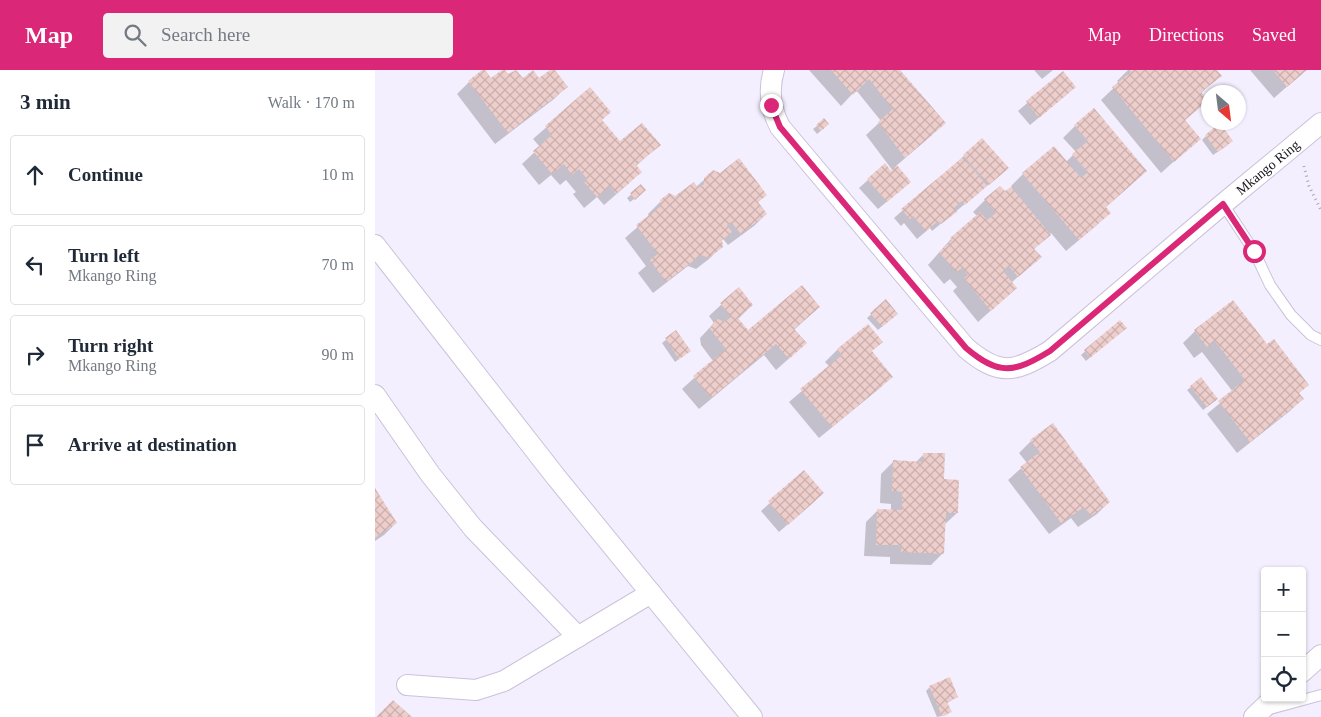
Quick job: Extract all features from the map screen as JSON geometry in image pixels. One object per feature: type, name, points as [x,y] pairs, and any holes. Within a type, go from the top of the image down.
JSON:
[{"type":"street","name":"Mkango Ring","points":[[774,70],[770,94],[774,115],[780,127],[966,348],[982,362],[994,367],[1015,368],[1029,364],[1050,351],[1321,123]]},
{"type":"street","points":[[375,245],[557,477],[752,717]]},
{"type":"street","points":[[375,395],[430,474],[473,528],[578,637]]},
{"type":"street","points":[[407,685],[476,690],[505,681],[651,593]]},
{"type":"street","points":[[1306,668],[1321,655]]},
{"type":"lane","points":[[1223,204],[1254,251],[1269,285],[1291,315],[1311,335],[1321,340]]},
{"type":"lane","points":[[1263,709],[1321,695]]},
{"type":"path","points":[[1298,142],[1309,186],[1321,210]]},
{"type":"building","points":[[482,70],[485,70],[491,78],[502,70],[505,70],[508,74],[516,70],[523,78],[533,70],[539,78],[550,70],[555,70],[568,87],[508,133],[468,81]]},
{"type":"building","points":[[831,70],[900,70],[946,123],[905,158],[878,122],[893,109],[869,79],[853,95]]},
{"type":"building","points":[[1129,70],[1217,70],[1222,76],[1210,85],[1201,85],[1201,107],[1185,120],[1201,139],[1174,162],[1112,87],[1131,72]]},
{"type":"building","points":[[1273,70],[1307,70],[1287,87]]},
{"type":"building","points":[[1063,71],[1076,87],[1039,118],[1026,101]]},
{"type":"building","points":[[590,87],[611,112],[602,120],[620,141],[642,123],[661,145],[636,165],[642,172],[616,194],[610,186],[597,197],[584,182],[587,179],[579,169],[572,175],[564,164],[552,174],[533,151],[552,135],[545,126]]},
{"type":"building","points":[[1094,108],[1147,171],[1106,207],[1111,213],[1079,240],[1022,173],[1054,146],[1081,178],[1088,172],[1072,154],[1088,141],[1074,125]]},
{"type":"building","points":[[824,118],[829,124],[821,131],[816,125]]},
{"type":"building","points":[[1211,130],[1225,130],[1233,141],[1218,152],[1205,135]]},
{"type":"building","points":[[982,138],[1009,168],[989,185],[963,155]]},
{"type":"building","points":[[963,157],[987,186],[965,205],[962,201],[954,208],[957,212],[941,224],[938,221],[926,231],[913,216],[910,219],[901,209]]},
{"type":"building","points":[[739,158],[767,195],[758,202],[767,214],[741,234],[731,222],[727,225],[732,232],[722,240],[723,247],[709,258],[701,255],[666,282],[650,260],[658,254],[636,225],[660,207],[660,200],[669,193],[675,196],[694,182],[698,188],[704,184],[704,178],[713,170],[720,173]]},
{"type":"building","points":[[885,163],[891,171],[897,165],[911,182],[887,202],[867,179]]},
{"type":"building","points":[[641,184],[646,190],[635,200],[630,193]]},
{"type":"building","points":[[1000,186],[1005,191],[1011,187],[1051,235],[1034,249],[1042,257],[1018,277],[1009,266],[1003,271],[1017,288],[991,311],[964,278],[968,275],[962,268],[956,272],[939,252],[952,240],[950,238],[980,212],[987,220],[996,213],[984,199]]},
{"type":"building","points":[[802,285],[820,307],[794,329],[807,343],[789,359],[776,344],[711,398],[693,376],[726,349],[710,329],[714,321],[718,319],[725,322],[731,317],[720,303],[739,287],[753,305],[738,318],[748,330]]},
{"type":"building","points":[[886,299],[898,314],[882,327],[870,313]]},
{"type":"building","points":[[1233,300],[1267,344],[1274,339],[1309,385],[1299,393],[1304,399],[1250,442],[1218,401],[1245,380],[1215,341],[1207,347],[1194,330]]},
{"type":"building","points":[[1120,320],[1127,328],[1090,358],[1084,350]]},
{"type":"building","points":[[868,324],[883,342],[872,351],[893,377],[832,427],[800,389],[842,355],[837,349]]},
{"type":"building","points":[[676,330],[691,351],[679,359],[665,338]]},
{"type":"building","points":[[1201,377],[1218,399],[1207,407],[1190,386]]},
{"type":"building","points":[[1053,423],[1110,502],[1091,516],[1084,507],[1061,523],[1020,467],[1040,452],[1030,440]]},
{"type":"building","points":[[923,453],[945,453],[944,479],[959,480],[958,513],[946,513],[944,554],[901,552],[902,545],[876,545],[877,509],[902,510],[902,492],[892,491],[893,460],[923,462]]},
{"type":"building","points":[[804,470],[824,493],[788,525],[768,501]]},
{"type":"building","points":[[375,488],[397,523],[375,538]]},
{"type":"building","points":[[950,677],[958,697],[947,702],[952,712],[942,716],[929,686]]},
{"type":"building","points":[[393,700],[412,717],[376,717]]},
{"type":"route","points":[[771,105],[780,127],[966,348],[982,362],[994,367],[1015,368],[1029,364],[1050,351],[1223,204],[1254,251]]}]
